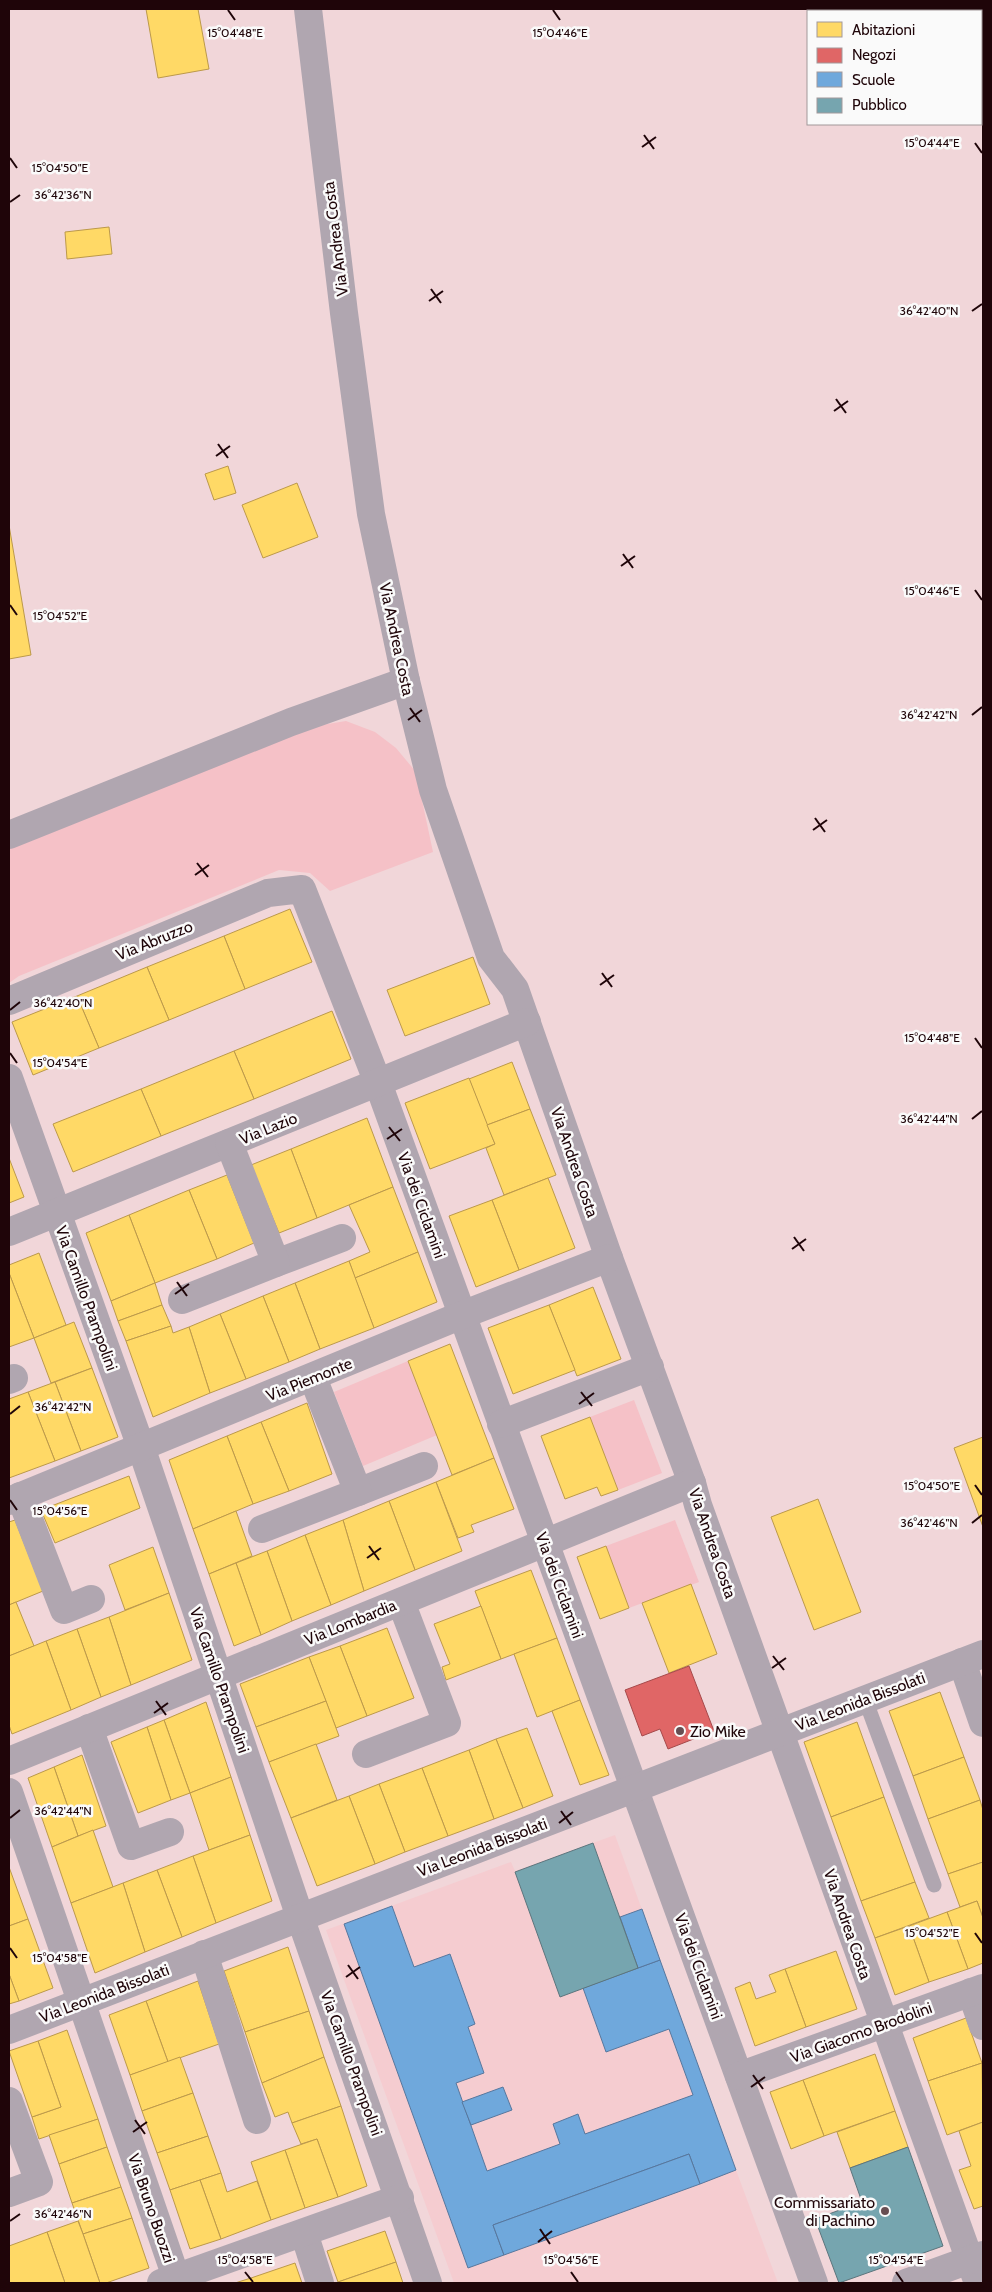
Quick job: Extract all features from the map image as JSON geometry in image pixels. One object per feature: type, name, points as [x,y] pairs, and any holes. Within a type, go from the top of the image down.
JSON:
[{"type":"street","name":"Via Andrea Costa","points":[[308,9],[344,313],[371,514],[406,681],[434,790],[491,958],[515,989],[609,1258],[781,1732],[883,2024],[977,2266]]},
{"type":"street","points":[[9,834],[291,722],[406,681]]},
{"type":"street","name":"Via Abruzzo","points":[[9,1001],[268,893],[302,889]]},
{"type":"street","name":"Via dei Ciclamini","points":[[302,889],[378,1083],[814,2283]]},
{"type":"street","name":"Via Lazio","points":[[9,1232],[527,1022]]},
{"type":"street","name":"Via Camillo Prampolini","points":[[9,1078],[141,1447],[300,1918],[400,2198],[428,2283]]},
{"type":"street","points":[[230,1143],[276,1263]]},
{"type":"street","points":[[182,1300],[342,1238]]},
{"type":"street","name":"Via Piemonte","points":[[14,1498],[313,1378],[462,1315],[609,1258]]},
{"type":"street","points":[[501,1424],[650,1367]]},
{"type":"street","points":[[313,1378],[358,1492]]},
{"type":"street","points":[[262,1529],[424,1466]]},
{"type":"street","name":"Via Lombardia","points":[[9,1761],[692,1483]]},
{"type":"street","points":[[14,1498],[64,1610],[91,1599]]},
{"type":"street","points":[[366,1754],[448,1723],[401,1602]]},
{"type":"street","points":[[973,1658],[983,1723]]},
{"type":"street","name":"Via Leonida Bissolati","points":[[9,2030],[973,1658]]},
{"type":"street","points":[[89,1728],[131,1846],[170,1832]]},
{"type":"street","name":"Via Bruno Buozzi","points":[[9,1792],[81,2002],[172,2281]]},
{"type":"street","points":[[204,1954],[257,2120]]},
{"type":"street","points":[[977,1990],[983,2026]]},
{"type":"street","name":"Via Giacomo Brodolini","points":[[739,2076],[977,1990]]},
{"type":"street","points":[[9,2101],[39,2182],[9,2193]]},
{"type":"street","points":[[172,2281],[400,2198]]},
{"type":"street","points":[[304,2233],[320,2283]]},
{"type":"street","points":[[906,2283],[977,2266]]},
{"type":"lane","points":[[865,1699],[934,1886]]},
{"type":"shaded area","points":[[346,721],[375,732],[396,748],[416,772],[433,852],[330,891],[310,873],[279,870],[19,976],[9,983],[9,842],[297,729]]},
{"type":"shaded area","points":[[408,1361],[437,1435],[363,1466],[334,1392]]},
{"type":"shaded area","points":[[634,1400],[662,1473],[618,1490],[590,1417]]},
{"type":"shaded area","points":[[675,1520],[699,1582],[629,1608],[606,1546]]},
{"type":"shaded area","points":[[615,1835],[778,2283],[454,2283],[326,1930],[511,1862],[515,1871]]},
{"type":"building: Abitazioni","points":[[146,9],[198,9],[209,69],[158,78]]},
{"type":"building: Abitazioni","points":[[109,227],[112,254],[67,259],[65,232]]},
{"type":"building: Abitazioni","points":[[228,466],[236,493],[214,500],[205,474]]},
{"type":"building: Abitazioni","points":[[297,483],[318,537],[263,558],[242,505]]},
{"type":"building: Abitazioni","points":[[9,525],[31,655],[9,659]]},
{"type":"building: Abitazioni","points":[[290,909],[312,962],[245,989],[224,936]]},
{"type":"building: Abitazioni","points":[[224,936],[245,989],[169,1020],[147,967]]},
{"type":"building: Abitazioni","points":[[473,957],[490,1004],[405,1036],[387,990]]},
{"type":"building: Abitazioni","points":[[147,967],[169,1020],[99,1048],[77,996]]},
{"type":"building: Abitazioni","points":[[77,996],[99,1048],[33,1075],[12,1022]]},
{"type":"building: Abitazioni","points":[[332,1011],[351,1059],[254,1099],[234,1051]]},
{"type":"building: Abitazioni","points":[[234,1051],[254,1099],[161,1136],[141,1089]]},
{"type":"building: Abitazioni","points":[[512,1062],[530,1109],[487,1125],[469,1079]]},
{"type":"building: Abitazioni","points":[[469,1078],[495,1144],[430,1169],[405,1103]]},
{"type":"building: Abitazioni","points":[[141,1089],[161,1136],[73,1172],[53,1124]]},
{"type":"building: Abitazioni","points":[[530,1109],[556,1175],[504,1195],[486,1148],[495,1144],[487,1125]]},
{"type":"building: Abitazioni","points":[[367,1118],[393,1187],[317,1218],[291,1149]]},
{"type":"building: Abitazioni","points":[[291,1149],[317,1218],[279,1233],[251,1165]]},
{"type":"building: Abitazioni","points":[[9,1158],[24,1197],[9,1203]]},
{"type":"building: Abitazioni","points":[[227,1175],[254,1243],[217,1259],[189,1190]]},
{"type":"building: Abitazioni","points":[[548,1178],[575,1248],[519,1270],[492,1200]]},
{"type":"building: Abitazioni","points":[[393,1187],[418,1252],[355,1278],[349,1261],[370,1252],[349,1205]]},
{"type":"building: Abitazioni","points":[[189,1190],[217,1259],[155,1283],[129,1215]]},
{"type":"building: Abitazioni","points":[[492,1200],[519,1270],[476,1287],[449,1216]]},
{"type":"building: Abitazioni","points":[[129,1215],[155,1283],[111,1301],[86,1233]]},
{"type":"building: Abitazioni","points":[[418,1252],[437,1302],[374,1328],[355,1278]]},
{"type":"building: Abitazioni","points":[[39,1253],[66,1325],[34,1338],[9,1273],[9,1265]]},
{"type":"building: Abitazioni","points":[[349,1261],[374,1328],[320,1349],[295,1283]]},
{"type":"building: Abitazioni","points":[[9,1273],[34,1338],[9,1347]]},
{"type":"building: Abitazioni","points":[[155,1283],[162,1305],[118,1321],[111,1301]]},
{"type":"building: Abitazioni","points":[[295,1283],[320,1349],[289,1362],[263,1296]]},
{"type":"building: Abitazioni","points":[[593,1287],[621,1359],[577,1376],[549,1305]]},
{"type":"building: Abitazioni","points":[[263,1296],[289,1362],[246,1379],[220,1314]]},
{"type":"building: Abitazioni","points":[[162,1305],[171,1326],[126,1341],[118,1321]]},
{"type":"building: Abitazioni","points":[[549,1305],[575,1370],[513,1394],[488,1328]]},
{"type":"building: Abitazioni","points":[[220,1314],[246,1379],[210,1393],[189,1327]]},
{"type":"building: Abitazioni","points":[[74,1322],[92,1368],[51,1383],[34,1338]]},
{"type":"building: Abitazioni","points":[[171,1326],[173,1333],[189,1327],[210,1393],[153,1417],[126,1341]]},
{"type":"building: Abitazioni","points":[[450,1344],[494,1458],[452,1475],[408,1361]]},
{"type":"building: Abitazioni","points":[[92,1368],[118,1437],[81,1451],[55,1382]]},
{"type":"building: Abitazioni","points":[[55,1382],[81,1451],[55,1461],[28,1392]]},
{"type":"building: Abitazioni","points":[[28,1392],[55,1461],[9,1478],[9,1399]]},
{"type":"building: Abitazioni","points":[[307,1403],[332,1474],[289,1491],[261,1422]]},
{"type":"building: Abitazioni","points":[[590,1417],[618,1490],[601,1496],[597,1487],[565,1499],[541,1436]]},
{"type":"building: Abitazioni","points":[[261,1422],[289,1491],[253,1504],[227,1436]]},
{"type":"building: Abitazioni","points":[[227,1436],[253,1504],[193,1529],[169,1460]]},
{"type":"building: Abitazioni","points":[[983,1437],[983,1527],[954,1448]]},
{"type":"building: Abitazioni","points":[[494,1458],[514,1509],[471,1525],[474,1532],[458,1538],[436,1482]]},
{"type":"building: Abitazioni","points":[[129,1476],[140,1508],[55,1543],[41,1510]]},
{"type":"building: Abitazioni","points":[[436,1482],[462,1551],[415,1570],[389,1501]]},
{"type":"building: Abitazioni","points":[[818,1499],[861,1612],[814,1630],[771,1517]]},
{"type":"building: Abitazioni","points":[[389,1501],[415,1570],[364,1591],[343,1520]]},
{"type":"building: Abitazioni","points":[[236,1511],[252,1556],[209,1574],[193,1529]]},
{"type":"building: Abitazioni","points":[[15,1520],[43,1591],[9,1605],[9,1522]]},
{"type":"building: Abitazioni","points":[[343,1520],[364,1591],[331,1605],[305,1535]]},
{"type":"building: Abitazioni","points":[[305,1535],[331,1605],[292,1621],[267,1551]]},
{"type":"building: Abitazioni","points":[[606,1546],[629,1608],[600,1619],[577,1557]]},
{"type":"building: Abitazioni","points":[[153,1547],[169,1593],[125,1610],[109,1565]]},
{"type":"building: Abitazioni","points":[[267,1551],[292,1621],[261,1635],[236,1563]]},
{"type":"building: Abitazioni","points":[[236,1563],[261,1635],[234,1646],[209,1574]]},
{"type":"building: Abitazioni","points":[[531,1570],[557,1638],[501,1659],[475,1591]]},
{"type":"building: Abitazioni","points":[[691,1584],[717,1654],[669,1673],[642,1603]]},
{"type":"building: Abitazioni","points":[[169,1593],[192,1660],[131,1685],[109,1617]]},
{"type":"building: Abitazioni","points":[[16,1602],[34,1646],[9,1656],[9,1605]]},
{"type":"building: Abitazioni","points":[[481,1606],[501,1659],[446,1680],[442,1667],[450,1664],[434,1624]]},
{"type":"building: Abitazioni","points":[[109,1617],[131,1685],[101,1697],[77,1629]]},
{"type":"building: Abitazioni","points":[[387,1628],[414,1698],[367,1716],[340,1646]]},
{"type":"building: Abitazioni","points":[[77,1629],[101,1697],[71,1710],[46,1641]]},
{"type":"building: Abitazioni","points":[[557,1638],[580,1700],[537,1717],[514,1654]]},
{"type":"building: Abitazioni","points":[[46,1641],[71,1710],[12,1734],[9,1725],[9,1656]]},
{"type":"building: Abitazioni","points":[[340,1646],[367,1716],[336,1728],[309,1657]]},
{"type":"building: Abitazioni","points":[[309,1657],[326,1701],[256,1727],[240,1684]]},
{"type":"building: Abitazioni","points":[[940,1692],[964,1757],[913,1776],[889,1711]]},
{"type":"building: Abitazioni","points":[[580,1700],[609,1775],[580,1785],[552,1711]]},
{"type":"building: Abitazioni","points":[[326,1701],[339,1736],[269,1762],[256,1727]]},
{"type":"building: Abitazioni","points":[[206,1702],[231,1777],[190,1793],[164,1720]]},
{"type":"building: Abitazioni","points":[[164,1720],[190,1793],[171,1800],[147,1727]]},
{"type":"building: Abitazioni","points":[[857,1722],[884,1797],[831,1817],[804,1742]]},
{"type":"building: Abitazioni","points":[[147,1727],[171,1800],[138,1813],[111,1742]]},
{"type":"building: Abitazioni","points":[[527,1728],[553,1796],[523,1808],[496,1739]]},
{"type":"building: Abitazioni","points":[[496,1739],[523,1808],[494,1819],[469,1750]]},
{"type":"building: Abitazioni","points":[[316,1744],[337,1800],[291,1818],[269,1762]]},
{"type":"building: Abitazioni","points":[[469,1750],[494,1819],[448,1836],[422,1768]]},
{"type":"building: Abitazioni","points":[[82,1755],[106,1826],[78,1836],[54,1767]]},
{"type":"building: Abitazioni","points":[[964,1757],[980,1800],[928,1819],[913,1776]]},
{"type":"building: Abitazioni","points":[[54,1767],[78,1836],[52,1847],[28,1778]]},
{"type":"building: Abitazioni","points":[[422,1768],[448,1836],[405,1852],[379,1784]]},
{"type":"building: Abitazioni","points":[[231,1777],[250,1835],[209,1850],[190,1793]]},
{"type":"building: Abitazioni","points":[[379,1784],[405,1852],[375,1864],[349,1796]]},
{"type":"building: Abitazioni","points":[[349,1796],[375,1864],[317,1886],[291,1818]]},
{"type":"building: Abitazioni","points":[[884,1797],[915,1882],[861,1901],[831,1817]]},
{"type":"building: Abitazioni","points":[[980,1800],[983,1810],[983,1862],[948,1874],[928,1819]]},
{"type":"building: Abitazioni","points":[[93,1830],[113,1887],[71,1903],[52,1847]]},
{"type":"building: Abitazioni","points":[[250,1835],[272,1901],[216,1923],[193,1856]]},
{"type":"building: Abitazioni","points":[[193,1856],[216,1923],[182,1937],[157,1870]]},
{"type":"building: Abitazioni","points":[[983,1862],[983,1918],[977,1901],[960,1907],[948,1874]]},
{"type":"building: Abitazioni","points":[[9,1867],[28,1919],[9,1926]]},
{"type":"building: Abitazioni","points":[[157,1870],[182,1937],[145,1952],[123,1883]]},
{"type":"building: Abitazioni","points":[[915,1882],[929,1918],[875,1938],[861,1901]]},
{"type":"building: Abitazioni","points":[[123,1883],[145,1952],[95,1973],[71,1903]]},
{"type":"building: Abitazioni","points":[[977,1901],[983,1918],[983,1963],[968,1969],[947,1912]]},
{"type":"building: Abitazioni","points":[[947,1912],[968,1969],[929,1982],[909,1926]]},
{"type":"building: Abitazioni","points":[[28,1919],[53,1988],[19,2001],[9,1974],[9,1926]]},
{"type":"building: Abitazioni","points":[[909,1926],[929,1982],[895,1995],[875,1938]]},
{"type":"building: Abitazioni","points":[[288,1947],[309,2011],[245,2032],[224,1971]]},
{"type":"building: Abitazioni","points":[[836,1951],[857,2009],[806,2027],[785,1969]]},
{"type":"building: Abitazioni","points":[[785,1969],[806,2027],[755,2046],[735,1988],[750,1982],[756,1999],[776,1992],[769,1975]]},
{"type":"building: Abitazioni","points":[[9,1974],[19,2001],[9,2004]]},
{"type":"building: Abitazioni","points":[[198,1981],[219,2044],[168,2062],[146,2001]]},
{"type":"building: Abitazioni","points":[[146,2001],[168,2062],[130,2075],[109,2015]]},
{"type":"building: Abitazioni","points":[[309,2011],[324,2057],[262,2083],[245,2032]]},
{"type":"building: Abitazioni","points":[[966,2018],[982,2063],[928,2081],[913,2038]]},
{"type":"building: Abitazioni","points":[[67,2030],[98,2119],[39,2139],[32,2117],[61,2107],[38,2041]]},
{"type":"building: Abitazioni","points":[[38,2041],[61,2107],[32,2117],[9,2051]]},
{"type":"building: Abitazioni","points":[[875,2054],[895,2111],[824,2136],[803,2080]]},
{"type":"building: Abitazioni","points":[[180,2057],[193,2093],[142,2111],[130,2075]]},
{"type":"building: Abitazioni","points":[[324,2057],[341,2106],[292,2123],[288,2112],[275,2117],[262,2083]]},
{"type":"building: Abitazioni","points":[[982,2063],[983,2122],[947,2135],[928,2081]]},
{"type":"building: Abitazioni","points":[[803,2080],[824,2136],[791,2149],[770,2092]]},
{"type":"building: Abitazioni","points":[[193,2093],[208,2136],[157,2153],[142,2111]]},
{"type":"building: Abitazioni","points":[[341,2106],[367,2186],[338,2197],[317,2139],[301,2144],[292,2123]]},
{"type":"building: Abitazioni","points":[[895,2111],[908,2147],[850,2168],[837,2132]]},
{"type":"building: Abitazioni","points":[[98,2119],[107,2147],[59,2164],[49,2135]]},
{"type":"building: Abitazioni","points":[[983,2122],[983,2206],[974,2209],[959,2170],[971,2166],[959,2131]]},
{"type":"building: Abitazioni","points":[[208,2136],[221,2173],[170,2190],[157,2153]]},
{"type":"building: Abitazioni","points":[[317,2139],[338,2197],[305,2208],[285,2150]]},
{"type":"building: Abitazioni","points":[[107,2147],[121,2187],[72,2203],[59,2164]]},
{"type":"building: Abitazioni","points":[[285,2150],[305,2208],[271,2220],[251,2162]]},
{"type":"building: Abitazioni","points":[[221,2173],[227,2192],[257,2181],[271,2220],[221,2239],[200,2180]]},
{"type":"building: Abitazioni","points":[[200,2180],[221,2239],[190,2249],[170,2190]]},
{"type":"building: Abitazioni","points":[[121,2187],[132,2218],[83,2234],[72,2203]]},
{"type":"building: Abitazioni","points":[[132,2218],[149,2268],[106,2283],[100,2283],[83,2234]]},
{"type":"building: Abitazioni","points":[[78,2221],[100,2283],[65,2283],[47,2232]]},
{"type":"building: Abitazioni","points":[[385,2231],[396,2262],[338,2282],[327,2251]]},
{"type":"building: Abitazioni","points":[[47,2232],[65,2283],[9,2283],[9,2246]]},
{"type":"building: Abitazioni","points":[[396,2262],[403,2283],[338,2282]]},
{"type":"building: Abitazioni","points":[[295,2263],[302,2283],[253,2283],[251,2278]]},
{"type":"building: Abitazioni","points":[[251,2278],[253,2283],[235,2283]]},
{"type":"building: Negozi","points":[[689,1666],[714,1731],[668,1749],[660,1729],[642,1736],[625,1690]]},
{"type":"building: Scuole","points":[[392,1906],[414,1967],[450,1954],[475,2024],[468,2027],[484,2073],[456,2083],[487,2171],[560,2144],[553,2124],[578,2114],[585,2134],[693,2095],[669,2029],[606,2052],[583,1988],[660,1960],[736,2170],[700,2184],[689,2154],[493,2225],[504,2255],[468,2268],[344,1924]]},
{"type":"building: Scuole","points":[[642,1909],[660,1960],[638,1968],[620,1917]]},
{"type":"building: Scuole","points":[[503,2087],[512,2110],[471,2125],[462,2102]]},
{"type":"building: Scuole","points":[[689,2154],[700,2184],[504,2255],[493,2225]]},
{"type":"building: Pubblico","points":[[593,1843],[638,1968],[560,1997],[515,1872]]},
{"type":"building: Pubblico","name":"Commissariato di Pachino","points":[[908,2147],[943,2246],[839,2283],[815,2219],[862,2202],[850,2168]]},
{"type":"place","name":"Zio Mike","points":[[680,1731]]},
{"type":"place","name":"Commissariato di Pachino","points":[[885,2211]]}]
